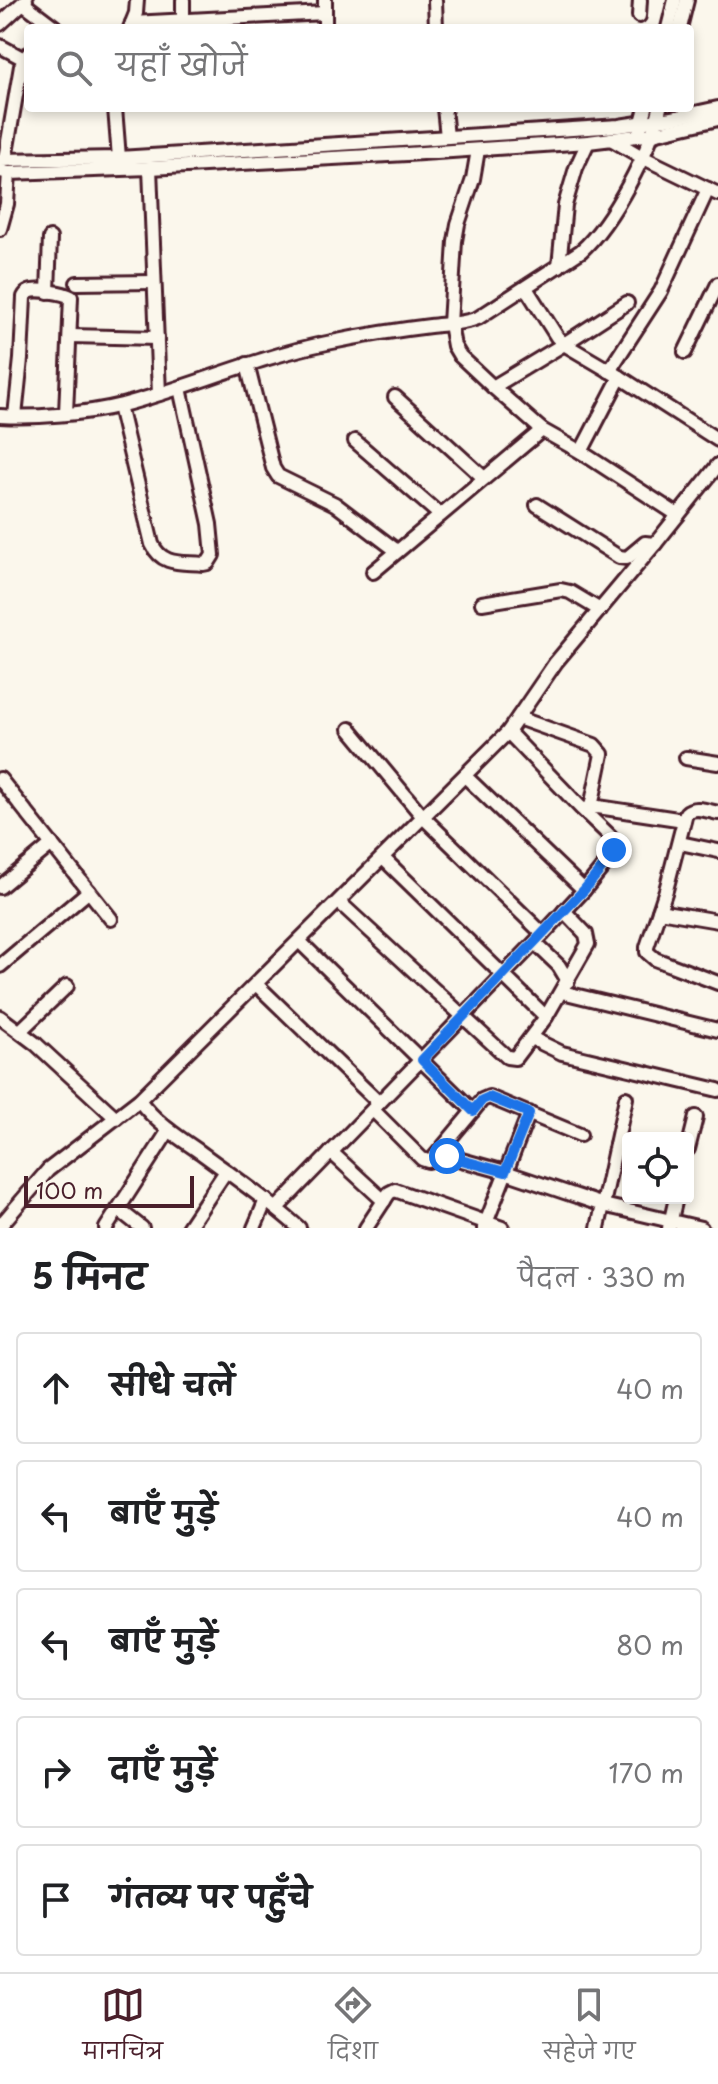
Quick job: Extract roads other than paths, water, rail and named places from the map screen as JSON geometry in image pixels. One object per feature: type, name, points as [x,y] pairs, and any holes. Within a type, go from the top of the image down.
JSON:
[{"type":"street","points":[[131,24],[137,0]]},
{"type":"street","points":[[183,0],[183,20]]},
{"type":"street","points":[[435,0],[436,24]]},
{"type":"street","points":[[639,16],[640,0]]},
{"type":"street","points":[[669,24],[675,0]]},
{"type":"street","points":[[681,24],[687,0]]},
{"type":"street","points":[[0,24],[24,1],[51,24]]},
{"type":"street","points":[[141,24],[325,6]]},
{"type":"street","points":[[0,46],[24,55]]},
{"type":"street","points":[[24,65],[3,159],[119,158],[447,137],[640,129],[653,134],[718,119]]},
{"type":"street","points":[[694,110],[718,108]]},
{"type":"street","points":[[115,112],[119,158]]},
{"type":"street","points":[[444,112],[447,137]]},
{"type":"street","points":[[640,129],[645,112]]},
{"type":"street","points":[[0,229],[7,204],[4,172],[150,168],[588,142],[611,139],[640,129],[659,114]]},
{"type":"street","points":[[66,413],[71,297],[69,294],[48,292],[26,293],[21,359],[5,418],[66,413],[119,406],[247,364],[326,343],[478,318],[595,239],[642,157],[659,114]]},
{"type":"street","points":[[581,452],[614,374],[713,192],[611,139]]},
{"type":"street","points":[[559,266],[565,205],[588,142]]},
{"type":"street","points":[[478,150],[455,241],[450,324],[454,346],[460,356],[542,430],[678,515]]},
{"type":"street","points":[[150,168],[159,394]]},
{"type":"street","points":[[48,292],[50,238]]},
{"type":"street","points":[[77,283],[154,282]]},
{"type":"street","points":[[526,288],[564,344],[718,440]]},
{"type":"street","points":[[685,352],[716,294]]},
{"type":"street","points":[[493,387],[627,303]]},
{"type":"street","points":[[70,336],[157,338]]},
{"type":"street","points":[[247,364],[273,468],[278,476],[335,504],[397,551]]},
{"type":"street","points":[[119,406],[157,554],[163,560],[208,563],[213,555],[210,524],[180,388]]},
{"type":"street","points":[[395,397],[484,478]]},
{"type":"street","points":[[373,572],[542,430]]},
{"type":"street","points":[[355,441],[440,515]]},
{"type":"street","points":[[0,1226],[48,1170],[139,1100],[508,732],[556,662],[718,465]]},
{"type":"street","points":[[537,505],[619,557],[627,558],[645,543],[655,544]]},
{"type":"street","points":[[482,603],[561,590],[600,610]]},
{"type":"street","points":[[518,718],[594,745],[599,750],[602,754],[586,808]]},
{"type":"street","points":[[350,729],[424,818],[539,938],[559,966],[565,987]]},
{"type":"street","points":[[254,1228],[272,1204],[331,1152],[503,976],[611,857],[614,850],[610,836],[586,808],[508,732]]},
{"type":"street","points":[[686,758],[718,763]]},
{"type":"street","points":[[465,776],[584,890]]},
{"type":"street","points":[[0,779],[111,919]]},
{"type":"street","points":[[586,808],[684,820]]},
{"type":"street","points":[[718,813],[690,809],[684,820],[680,843],[647,947],[650,956],[718,983]]},
{"type":"street","points":[[680,843],[718,851]]},
{"type":"street","points":[[0,887],[52,844]]},
{"type":"street","points":[[383,858],[546,1017]]},
{"type":"street","points":[[0,966],[89,891]]},
{"type":"street","points":[[339,902],[511,1058],[515,1058],[546,1017],[588,940],[564,911]]},
{"type":"street","points":[[659,911],[718,921]]},
{"type":"street","points":[[299,941],[473,1111]]},
{"type":"street","points":[[256,984],[376,1106],[422,1159],[432,1160],[482,1100],[489,1097],[580,1135]]},
{"type":"street","points":[[20,1031],[67,986]]},
{"type":"street","points":[[565,987],[718,1030]]},
{"type":"street","points":[[0,1017],[36,1044],[116,1118]]},
{"type":"street","points":[[531,1038],[562,1053],[718,1090]]},
{"type":"street","points":[[598,1228],[626,1098]]},
{"type":"street","points":[[139,1100],[169,1130],[272,1204],[299,1228]]},
{"type":"street","points":[[486,1225],[529,1113]]},
{"type":"street","points":[[692,1132],[696,1117]]},
{"type":"street","points":[[106,1228],[169,1130]]},
{"type":"street","points":[[331,1152],[384,1201]]},
{"type":"street","points":[[447,1156],[670,1224],[701,1228]]},
{"type":"street","points":[[188,1228],[226,1171]]},
{"type":"street","points":[[366,1228],[389,1193],[395,1190],[486,1225],[502,1228]]},
{"type":"street","points":[[670,1224],[675,1204]]},
{"type":"street","points":[[118,1209],[142,1228]]}]
